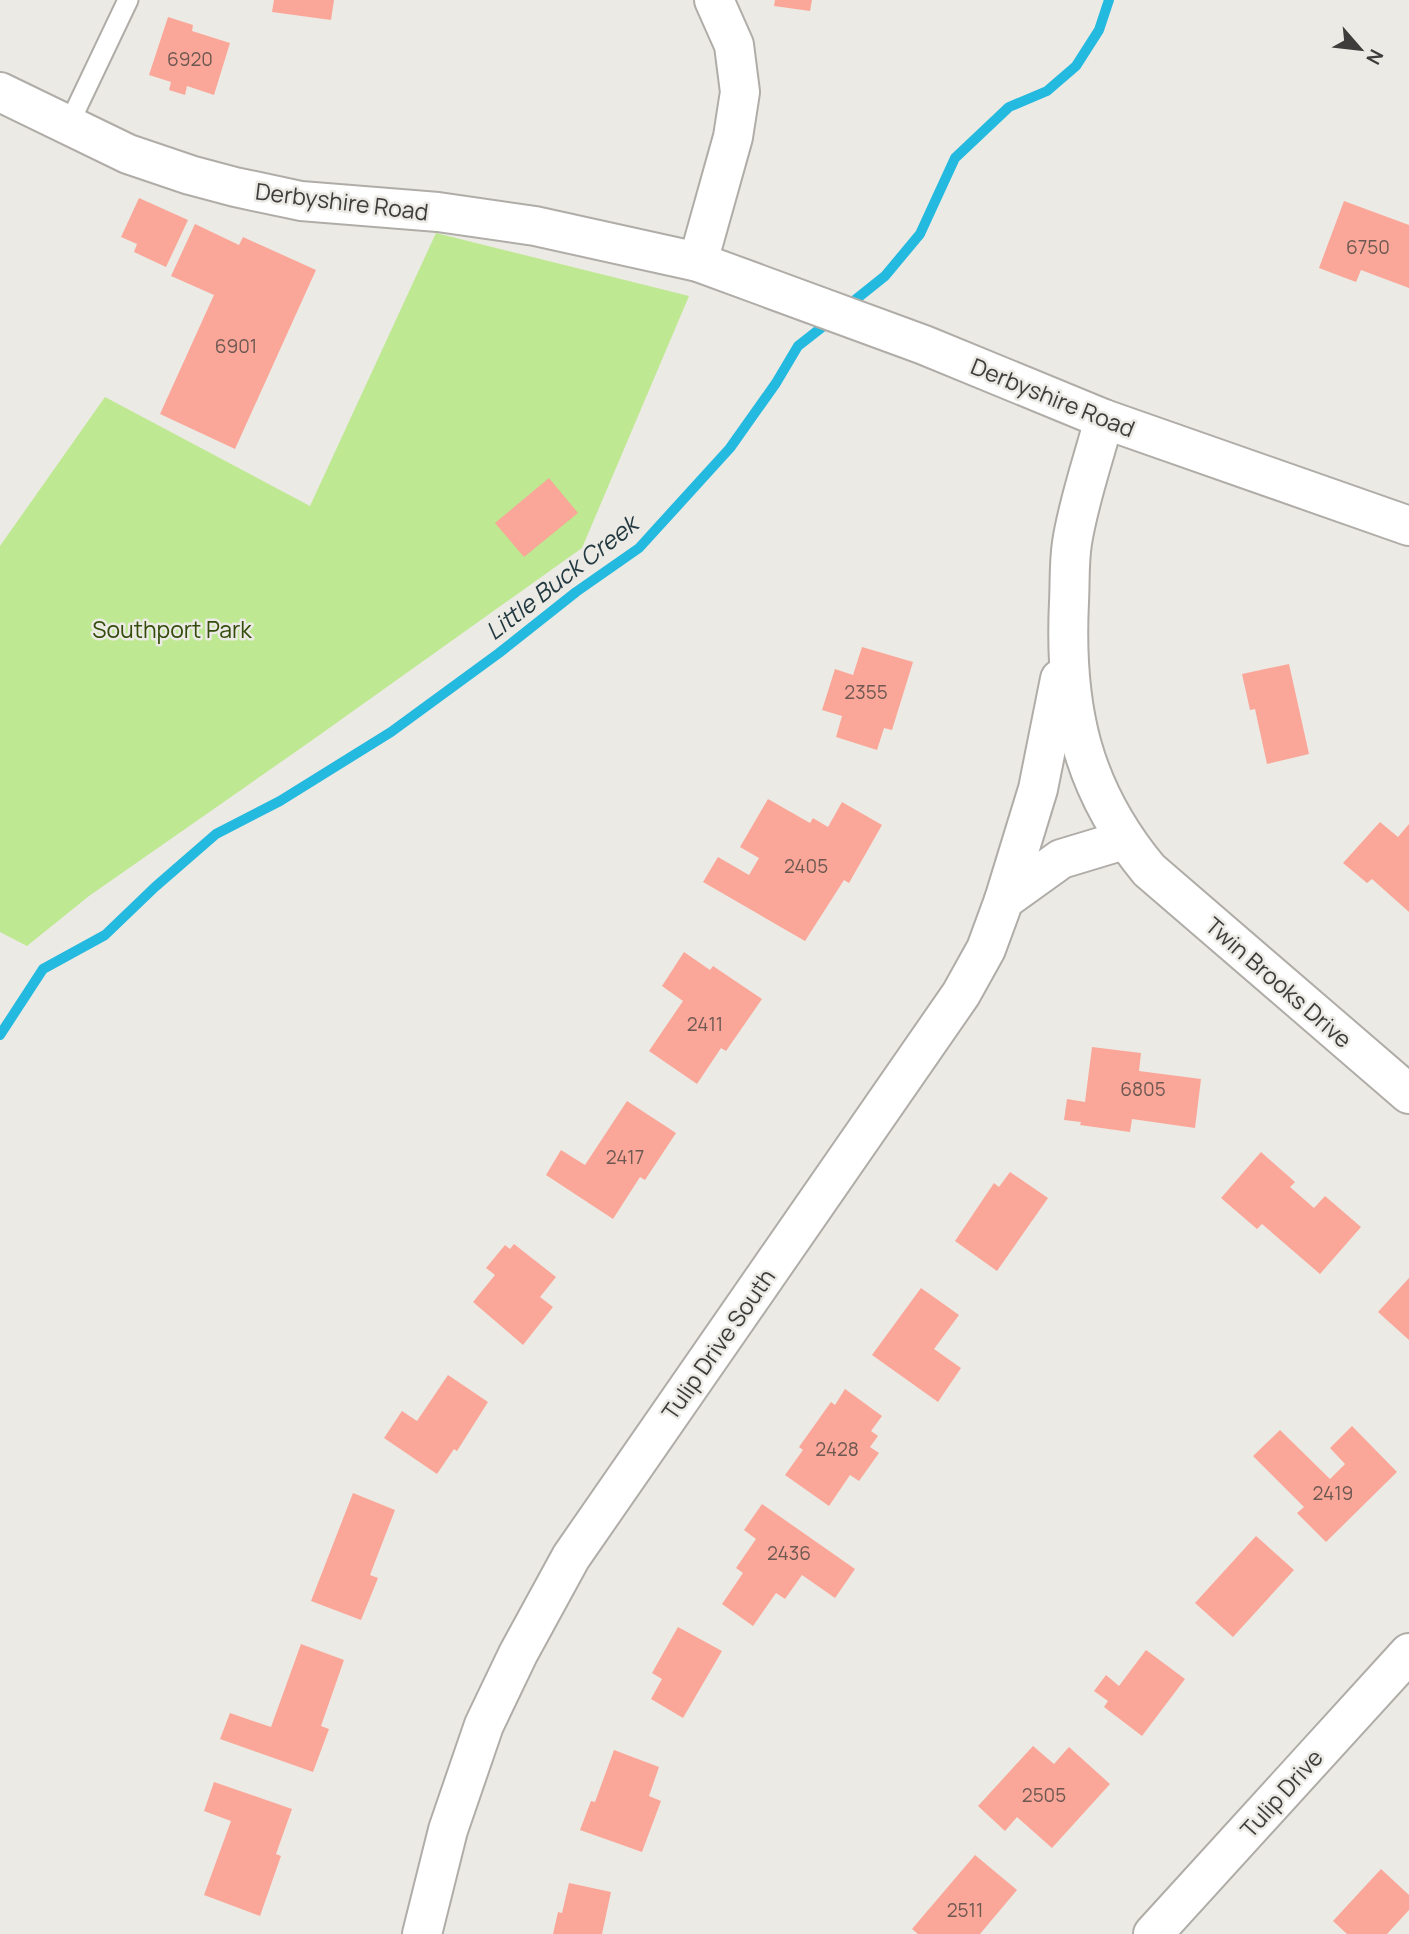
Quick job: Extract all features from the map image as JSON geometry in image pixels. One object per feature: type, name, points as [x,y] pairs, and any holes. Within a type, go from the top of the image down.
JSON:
[{"type":"street","points":[[698,262],[733,137],[740,92],[732,38],[714,0]]},
{"type":"street","name":"Derbyshire Road","points":[[0,92],[128,154],[235,187],[301,201],[426,211],[514,223],[698,262],[923,345],[1104,419],[1409,526]]},
{"type":"street","points":[[1004,900],[1061,859],[1124,840],[1100,793],[1077,732],[1071,701],[1067,646],[1072,543],[1104,419]]},
{"type":"street","name":"Tulip Drive South","points":[[422,1934],[448,1830],[484,1725],[518,1654],[571,1557],[961,994],[986,949],[1038,789],[1067,646]]},
{"type":"street","name":"Twin Brooks Drive","points":[[1124,840],[1149,870],[1409,1094]]},
{"type":"street","name":"Tulip Drive","points":[[1153,1934],[1409,1653]]},
{"type":"lane","points":[[68,126],[128,0]]},
{"type":"green space","name":"Southport Park","points":[[436,233],[689,296],[582,548],[89,896],[27,946],[0,932],[0,546],[105,397],[310,506]]},
{"type":"building","points":[[274,0],[334,0],[331,20],[272,12]]},
{"type":"building","points":[[775,0],[812,0],[810,11],[774,6]]},
{"type":"building","points":[[168,17],[193,25],[192,31],[230,43],[214,95],[187,86],[185,95],[169,90],[171,82],[149,75]]},
{"type":"building","points":[[139,198],[188,220],[166,267],[134,252],[137,244],[121,237]]},
{"type":"building","points":[[1344,201],[1409,225],[1409,288],[1361,270],[1356,282],[1319,268]]},
{"type":"building","points":[[195,224],[239,245],[243,237],[316,270],[235,449],[160,414],[214,295],[171,276]]},
{"type":"building","points":[[549,478],[578,513],[524,557],[495,523]]},
{"type":"building","points":[[862,647],[913,662],[892,730],[884,728],[877,750],[836,737],[842,716],[822,710],[835,669],[853,675]]},
{"type":"building","points":[[1289,664],[1309,754],[1267,764],[1255,709],[1250,710],[1242,674]]},
{"type":"building","points":[[768,799],[810,823],[813,818],[828,827],[842,802],[882,825],[849,883],[844,880],[805,941],[703,882],[718,857],[749,875],[759,858],[740,847]]},
{"type":"building","points":[[1380,822],[1398,837],[1409,824],[1409,912],[1372,879],[1367,883],[1343,863]]},
{"type":"building","points":[[684,952],[710,970],[713,966],[762,999],[726,1051],[721,1048],[697,1084],[649,1051],[683,1001],[662,986]]},
{"type":"building","points":[[1092,1047],[1141,1053],[1139,1071],[1201,1079],[1195,1128],[1132,1119],[1130,1132],[1064,1120],[1067,1099],[1085,1102]]},
{"type":"building","points":[[627,1101],[676,1133],[645,1180],[640,1177],[613,1219],[546,1175],[561,1150],[585,1165]]},
{"type":"building","points":[[1261,1152],[1295,1182],[1290,1187],[1314,1208],[1325,1196],[1361,1227],[1320,1274],[1262,1224],[1257,1229],[1221,1198]]},
{"type":"building","points":[[1010,1172],[1048,1198],[997,1271],[955,1241],[994,1183],[999,1187]]},
{"type":"building","points":[[514,1244],[556,1277],[540,1297],[553,1307],[523,1345],[473,1302],[495,1275],[486,1268],[505,1245],[510,1249]]},
{"type":"building","points":[[1409,1278],[1409,1340],[1378,1312]]},
{"type":"building","points":[[921,1288],[959,1315],[934,1349],[961,1368],[938,1402],[872,1355]]},
{"type":"building","points":[[448,1375],[488,1402],[457,1451],[454,1449],[437,1474],[384,1438],[402,1411],[417,1421]]},
{"type":"building","points":[[845,1389],[882,1416],[871,1431],[878,1436],[870,1447],[879,1453],[859,1481],[850,1475],[829,1506],[785,1475],[803,1450],[799,1447],[831,1402],[835,1405]]},
{"type":"building","points":[[1352,1426],[1397,1472],[1326,1542],[1297,1513],[1304,1507],[1253,1456],[1280,1430],[1330,1479],[1345,1464],[1330,1448]]},
{"type":"building","points":[[353,1493],[395,1510],[370,1575],[378,1578],[361,1620],[311,1601]]},
{"type":"building","points":[[762,1504],[855,1569],[835,1598],[802,1575],[785,1599],[776,1593],[753,1626],[722,1604],[743,1573],[736,1568],[756,1539],[744,1530]]},
{"type":"building","points":[[1256,1536],[1294,1570],[1233,1637],[1195,1603]]},
{"type":"building","points":[[678,1627],[722,1651],[683,1718],[651,1699],[662,1679],[652,1673]]},
{"type":"building","points":[[301,1644],[344,1660],[321,1726],[329,1729],[313,1772],[220,1739],[230,1713],[271,1727]]},
{"type":"building","points":[[1146,1650],[1185,1679],[1142,1736],[1104,1707],[1108,1701],[1094,1691],[1106,1675],[1119,1686]]},
{"type":"building","points":[[1033,1746],[1054,1764],[1069,1747],[1110,1784],[1052,1848],[1017,1817],[1005,1831],[978,1806]]},
{"type":"building","points":[[614,1750],[659,1767],[649,1796],[661,1801],[642,1852],[580,1830],[591,1801],[595,1802]]},
{"type":"building","points":[[214,1782],[292,1809],[276,1854],[281,1856],[260,1916],[204,1895],[231,1821],[204,1811]]},
{"type":"building","points":[[975,1855],[1017,1890],[980,1934],[918,1934],[912,1929]]},
{"type":"building","points":[[1381,1869],[1409,1895],[1409,1910],[1387,1934],[1347,1934],[1333,1921]]},
{"type":"building","points":[[569,1883],[611,1892],[602,1934],[553,1934],[558,1912],[562,1913]]},
{"type":"waterway","name":"Little Buck Creek","points":[[845,308],[885,276],[920,234],[955,158],[1009,107],[1047,91],[1076,66],[1099,30],[1109,0]]},
{"type":"waterway","name":"Little Buck Creek","points":[[0,1035],[43,969],[105,935],[216,834],[280,801],[391,732],[499,653],[576,592],[639,548],[730,448],[776,383],[798,346],[830,321]]}]
